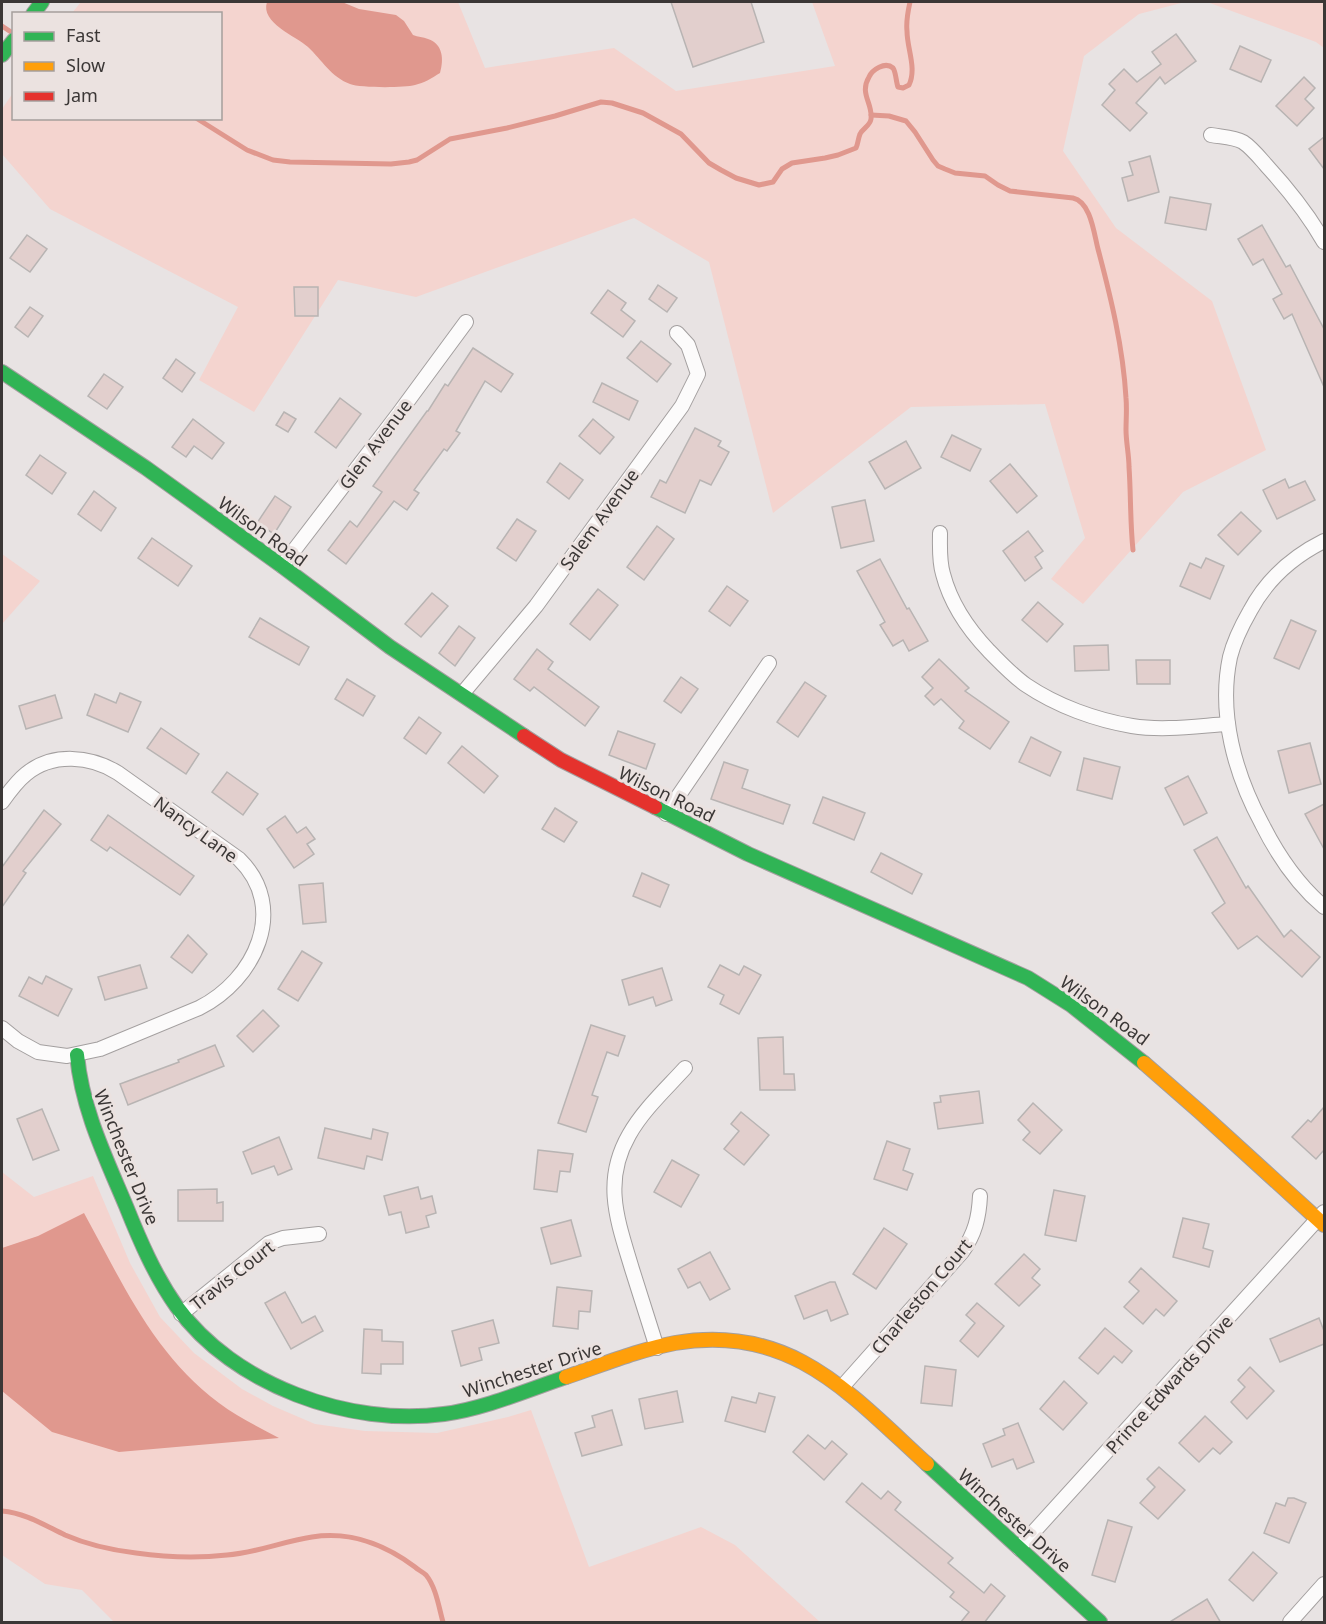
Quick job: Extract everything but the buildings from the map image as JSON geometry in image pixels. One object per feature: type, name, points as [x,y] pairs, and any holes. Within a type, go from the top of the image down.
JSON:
[{"type":"street","points":[[1211,135],[1242,142],[1251,149],[1284,183],[1324,242]]},
{"type":"street","name":"Glen Avenue","points":[[282,566],[466,322]]},
{"type":"street","name":"Salem Avenue","points":[[462,694],[536,606],[682,406],[698,374],[688,345],[677,333]]},
{"type":"street","name":"Wilson Road","points":[[2,372],[146,468],[390,647],[561,760],[748,854],[1028,978],[1069,1004],[1155,1071],[1322,1219]]},
{"type":"street","points":[[940,534],[939,554],[942,573],[962,619],[973,634],[1026,685],[1059,703],[1106,721],[1135,727],[1228,724]]},
{"type":"street","points":[[1324,541],[1293,559],[1277,573],[1254,604],[1243,624],[1231,655],[1226,699],[1235,760],[1244,785],[1269,838],[1302,884],[1324,907]]},
{"type":"street","points":[[666,813],[769,663]]},
{"type":"street","name":"Nancy Lane","points":[[2,802],[24,776],[43,765],[67,759],[84,759],[99,763],[118,773],[239,859],[251,873],[262,898],[264,921],[258,945],[246,966],[225,991],[208,1004],[100,1049],[77,1055],[59,1056],[38,1052],[18,1041],[2,1028]]},
{"type":"street","name":"Winchester Drive","points":[[77,1055],[79,1083],[91,1122],[149,1261],[181,1314],[219,1353],[242,1369],[309,1400],[332,1407],[351,1412],[420,1417],[466,1410],[657,1348],[683,1342],[730,1340],[780,1350],[821,1372],[842,1388],[1100,1623]]},
{"type":"street","points":[[657,1348],[619,1225],[614,1198],[614,1179],[621,1154],[633,1128],[686,1068]]},
{"type":"street","name":"Charleston Court","points":[[842,1388],[962,1252],[976,1226],[980,1196]]},
{"type":"street","name":"Prince Edwards Drive","points":[[1019,1548],[1322,1219]]},
{"type":"street","name":"Travis Court","points":[[181,1314],[268,1243],[284,1238],[319,1234]]},
{"type":"street","points":[[1290,1623],[1324,1584]]},
{"type":"shaded area","points":[[81,2],[458,2],[485,68],[614,48],[676,91],[835,66],[812,2],[1185,2],[1139,14],[1084,56],[1063,151],[1116,228],[1212,301],[1266,450],[1183,492],[1083,604],[1051,579],[1085,538],[1045,404],[911,407],[773,513],[709,262],[634,218],[416,297],[338,280],[254,412],[199,380],[238,307],[50,209],[2,154],[2,109],[12,94],[12,120],[222,120],[222,12],[73,12]]},
{"type":"shaded area","points":[[267,2],[342,2],[359,9],[396,15],[404,21],[413,35],[437,44],[442,57],[440,73],[425,82],[409,86],[372,87],[350,84],[337,77],[308,47],[274,23],[266,10]]},
{"type":"shaded area","points":[[1207,2],[1324,2],[1324,48],[1316,42]]},
{"type":"shaded area","points":[[2,554],[40,581],[2,624]]},
{"type":"shaded area","points":[[2,1172],[34,1197],[93,1176],[130,1263],[160,1317],[194,1353],[242,1389],[273,1406],[315,1424],[365,1431],[437,1433],[531,1410],[589,1567],[701,1527],[735,1545],[820,1622],[114,1622],[82,1590],[45,1584],[2,1555]]},
{"type":"shaded area","points":[[84,1213],[141,1316],[176,1363],[196,1384],[226,1408],[279,1438],[119,1452],[52,1432],[2,1391],[2,1248],[38,1236]]},
{"type":"waterway","points":[[199,120],[247,150],[273,160],[391,164],[417,160],[450,139],[507,128],[601,102],[612,103],[643,113],[681,134],[709,163],[736,178],[759,185],[773,182],[782,169],[792,163],[838,155],[856,148],[860,134],[871,119],[865,88],[869,77],[876,69],[886,65],[890,66],[894,70],[898,87],[903,88],[909,85],[912,72],[907,38],[910,2]]},
{"type":"waterway","points":[[2,26],[12,33]]},
{"type":"waterway","points":[[871,115],[889,116],[906,121],[938,166],[955,173],[985,176],[1010,191],[1073,198],[1079,201],[1088,212],[1112,304],[1122,360],[1133,550]]},
{"type":"waterway","points":[[2,1511],[27,1517],[65,1535],[91,1544],[159,1555],[194,1557],[227,1555],[326,1536],[366,1541],[391,1552],[426,1575],[435,1591],[443,1622]]},
{"type":"traffic: fast","points":[[34,12],[42,2]]},
{"type":"traffic: fast","points":[[2,55],[12,42]]},
{"type":"traffic: fast","points":[[2,372],[146,468],[390,647],[524,736]]},
{"type":"traffic: fast","points":[[655,807],[748,854],[1028,978],[1071,1005],[1144,1063]]},
{"type":"traffic: fast","points":[[77,1055],[89,1113],[148,1258],[177,1307],[201,1335],[229,1358],[261,1379],[296,1395],[370,1414],[408,1416],[459,1412],[566,1377]]},
{"type":"traffic: fast","points":[[927,1464],[1100,1622]]},
{"type":"traffic: slow","points":[[1144,1063],[1324,1225]]},
{"type":"traffic: slow","points":[[566,1377],[675,1343],[716,1340],[752,1344],[785,1354],[816,1370],[844,1390],[927,1464]]},
{"type":"traffic: jam","points":[[524,736],[561,760],[655,807]]}]
